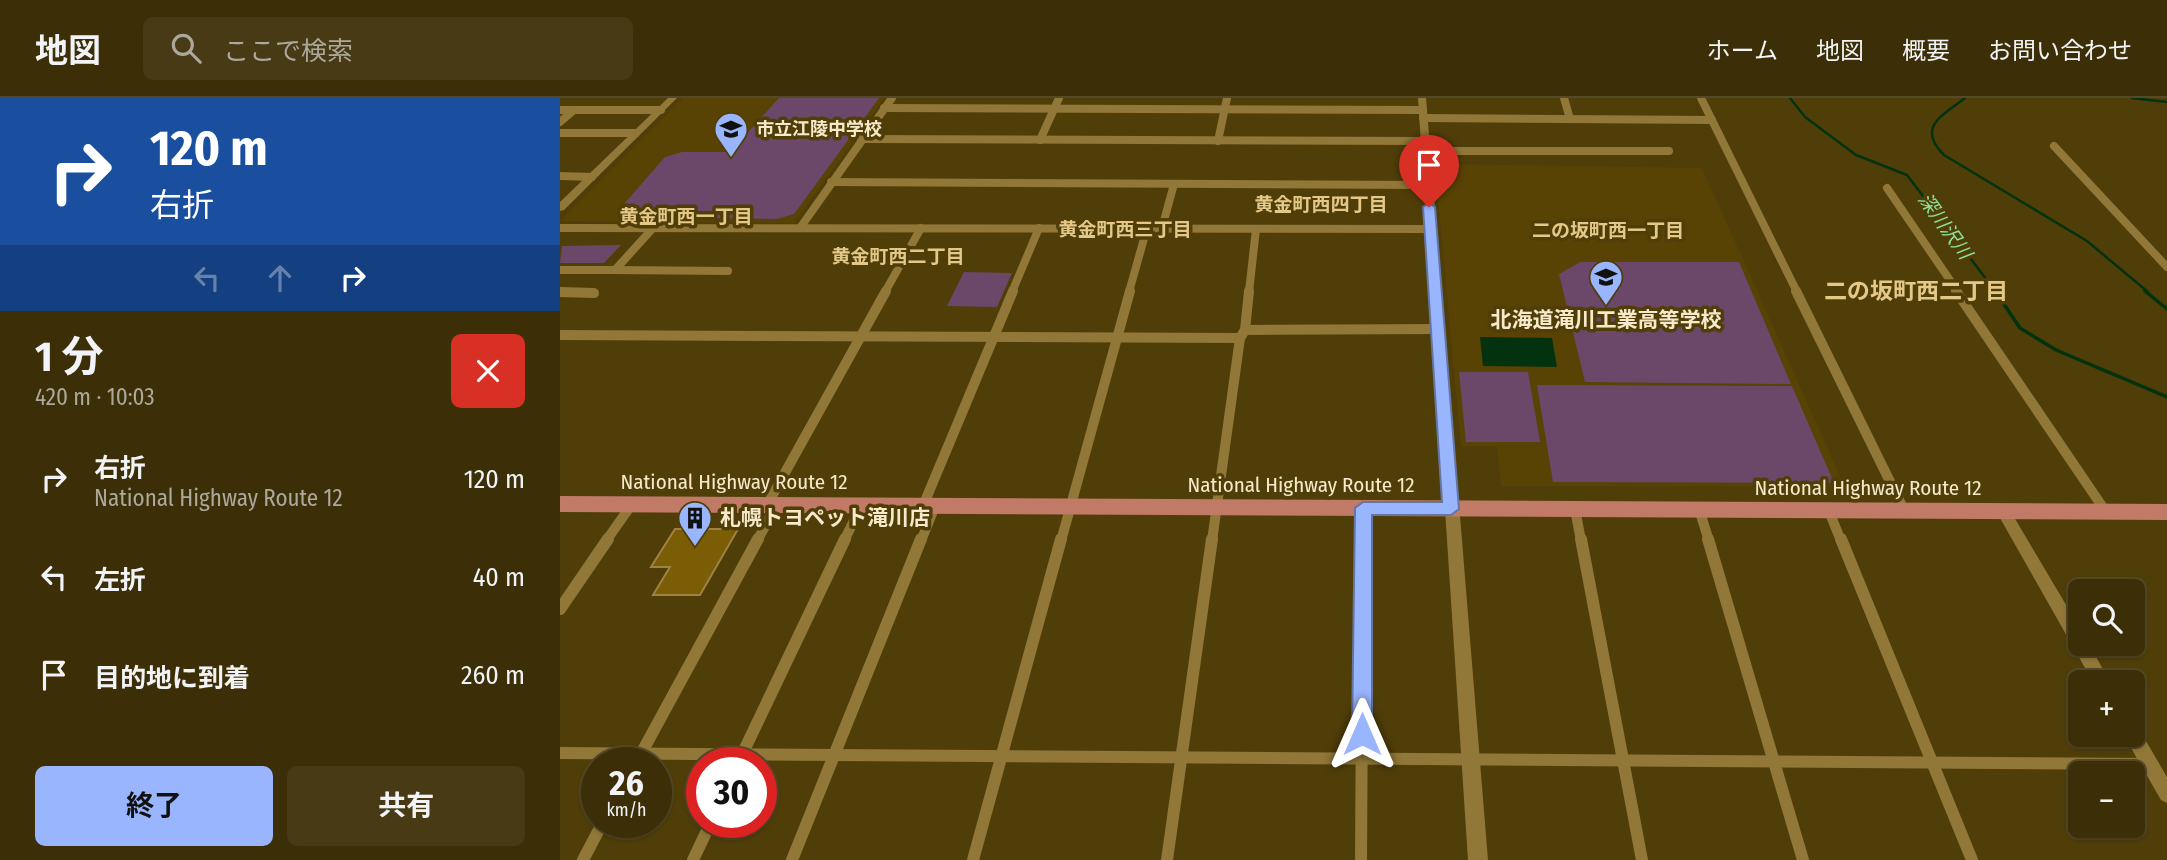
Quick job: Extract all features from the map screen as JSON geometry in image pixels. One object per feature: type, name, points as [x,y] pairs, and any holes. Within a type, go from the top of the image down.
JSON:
[{"type":"highway","name":"National Highway Route 12","points":[[560,504],[2167,512]]},
{"type":"street","points":[[560,208],[673,98]]},
{"type":"street","points":[[800,228],[892,98]]},
{"type":"street","points":[[1040,140],[1059,98]]},
{"type":"street","points":[[1218,141],[1227,98]]},
{"type":"street","points":[[1422,98],[1478,860]]},
{"type":"street","points":[[1564,98],[1570,119]]},
{"type":"street","points":[[1701,98],[1905,512]]},
{"type":"street","points":[[884,108],[1225,109],[1570,119],[1712,120]]},
{"type":"street","points":[[560,110],[661,110]]},
{"type":"street","points":[[560,122],[575,110]]},
{"type":"street","points":[[560,133],[636,133]]},
{"type":"street","points":[[861,139],[1218,141],[1669,151]]},
{"type":"street","points":[[2054,146],[2167,267]]},
{"type":"street","points":[[560,176],[592,177]]},
{"type":"street","points":[[831,182],[1428,185]]},
{"type":"street","points":[[1162,228],[1174,184]]},
{"type":"street","points":[[1887,188],[2106,512]]},
{"type":"street","points":[[560,228],[1431,229]]},
{"type":"street","points":[[615,270],[653,228]]},
{"type":"street","points":[[645,747],[860,337],[921,228]]},
{"type":"street","points":[[792,860],[994,337],[1039,228]]},
{"type":"street","points":[[973,860],[1147,228]]},
{"type":"street","points":[[1167,860],[1256,229]]},
{"type":"street","points":[[560,270],[728,271]]},
{"type":"street","points":[[560,292],[594,293]]},
{"type":"street","points":[[560,335],[1117,337],[1438,330]]},
{"type":"street","points":[[560,609],[632,504]]},
{"type":"street","points":[[746,747],[861,506]]},
{"type":"street","points":[[1361,860],[1363,508]]},
{"type":"street","points":[[1575,509],[1642,860]]},
{"type":"street","points":[[1699,509],[1803,860]]},
{"type":"street","points":[[1829,511],[1972,860]]},
{"type":"street","points":[[2003,511],[2095,670]]},
{"type":"street","points":[[2140,747],[2167,794]]},
{"type":"street","points":[[560,753],[581,754]]},
{"type":"street","points":[[777,758],[2149,764]]},
{"type":"street","points":[[583,860],[595,838]]},
{"type":"street","points":[[693,860],[703,838]]},
{"type":"shaded area","name":"市立江陵中学校","points":[[683,98],[884,98],[794,223],[560,221]]},
{"type":"shaded area","name":"市立江陵中学校","points":[[779,98],[879,98],[794,214],[777,219],[627,217],[624,204],[665,157],[682,152],[730,152]]},
{"type":"shaded area","name":"北海道滝川工業高等学校","points":[[1435,164],[1702,168],[1845,487],[1501,486],[1497,446],[1461,446]]},
{"type":"shaded area","points":[[621,245],[604,263],[560,263],[562,246]]},
{"type":"shaded area","points":[[1580,262],[1739,262],[1791,384],[1585,382],[1559,274]]},
{"type":"shaded area","points":[[964,272],[1012,273],[997,307],[947,306]]},
{"type":"shaded area","points":[[1480,337],[1552,338],[1557,367],[1483,366]]},
{"type":"shaded area","points":[[1459,372],[1528,372],[1540,442],[1466,442]]},
{"type":"shaded area","points":[[1537,385],[1792,386],[1834,483],[1553,482]]},
{"type":"building","name":"札幌トヨペット滝川店","points":[[675,529],[738,529],[700,595],[653,595],[670,567],[651,567]]},
{"type":"waterway","name":"深川沢川","points":[[1790,98],[1805,117],[1856,155],[1907,175],[1996,292]]},
{"type":"waterway","points":[[1965,98],[1941,117],[1932,129],[1932,137],[1944,155],[2087,241],[2148,292]]},
{"type":"waterway","points":[[2132,98],[2167,102]]},
{"type":"waterway","name":"深川沢川","points":[[1995,291],[2020,328],[2056,350],[2167,397]]},
{"type":"waterway","points":[[2145,291],[2167,309]]},
{"type":"place","name":"市立江陵中学校","points":[[731,159]]},
{"type":"place","name":"北海道滝川工業高等学校","points":[[1606,307]]},
{"type":"place","name":"札幌トヨペット滝川店","points":[[695,548]]},
{"type":"district","name":"黄金町西四丁目","points":[[1321,204]]},
{"type":"district","name":"黄金町西一丁目","points":[[686,216]]},
{"type":"district","name":"黄金町西三丁目","points":[[1125,229]]},
{"type":"district","name":"二の坂町西一丁目","points":[[1608,230]]},
{"type":"district","name":"黄金町西二丁目","points":[[898,256]]},
{"type":"district","name":"二の坂町西二丁目","points":[[1916,291]]},
{"type":"route","points":[[1362,734],[1363,508],[1451,509],[1429,207]]}]
